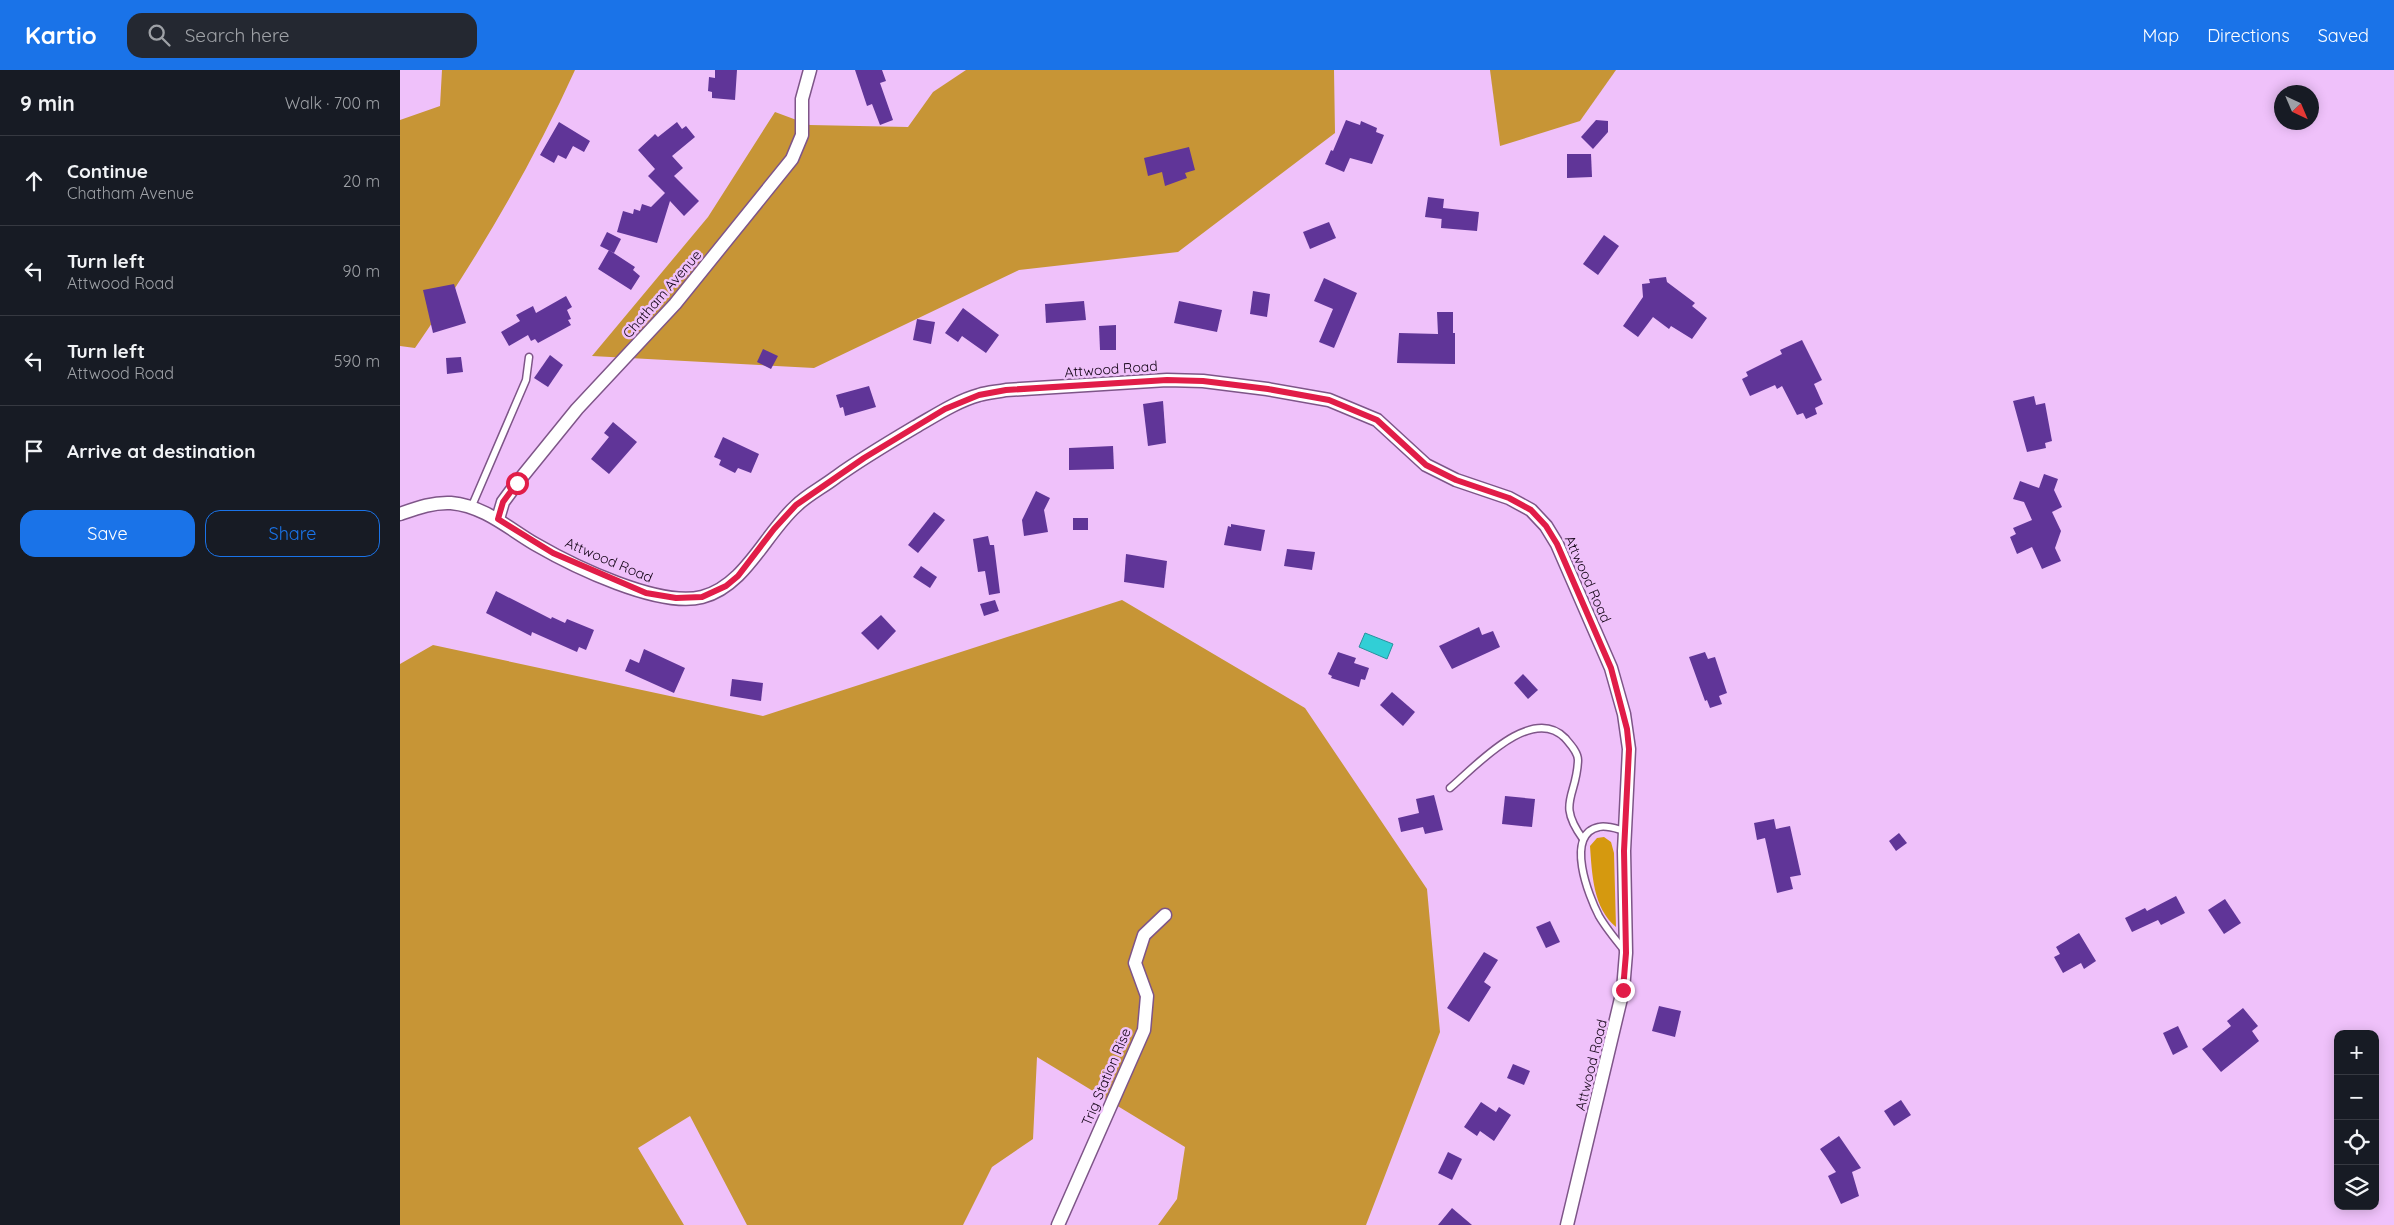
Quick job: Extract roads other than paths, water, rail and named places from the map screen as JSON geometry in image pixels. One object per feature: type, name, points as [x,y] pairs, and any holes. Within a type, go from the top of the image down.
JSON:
[{"type":"street","name":"Chatham Avenue","points":[[498,519],[503,502],[517,483],[578,409],[675,304],[792,158],[802,135],[802,99],[810,70]]},
{"type":"street","name":"Attwood Road","points":[[400,514],[438,503],[471,508],[498,519],[553,553],[646,593],[676,598],[702,597],[726,586],[738,576],[774,529],[796,505],[864,458],[945,409],[979,395],[1006,390],[1167,380],[1203,381],[1268,389],[1329,400],[1377,420],[1426,465],[1456,480],[1509,498],[1531,510],[1546,526],[1557,544],[1604,651],[1621,701],[1629,749],[1625,831],[1626,953],[1620,1008],[1567,1225]]},
{"type":"street","name":"Trig Station Rise","points":[[1058,1225],[1144,1030],[1147,996],[1135,963],[1144,935],[1165,915]]},
{"type":"lane","points":[[471,508],[526,380],[529,357]]},
{"type":"lane","points":[[1450,788],[1507,741],[1528,729],[1544,727],[1562,736],[1573,747],[1578,759],[1569,806],[1571,823],[1584,839]]},
{"type":"lane","points":[[1625,831],[1606,827],[1596,828],[1584,839],[1581,845],[1582,864],[1590,896],[1604,924],[1626,953]]}]
